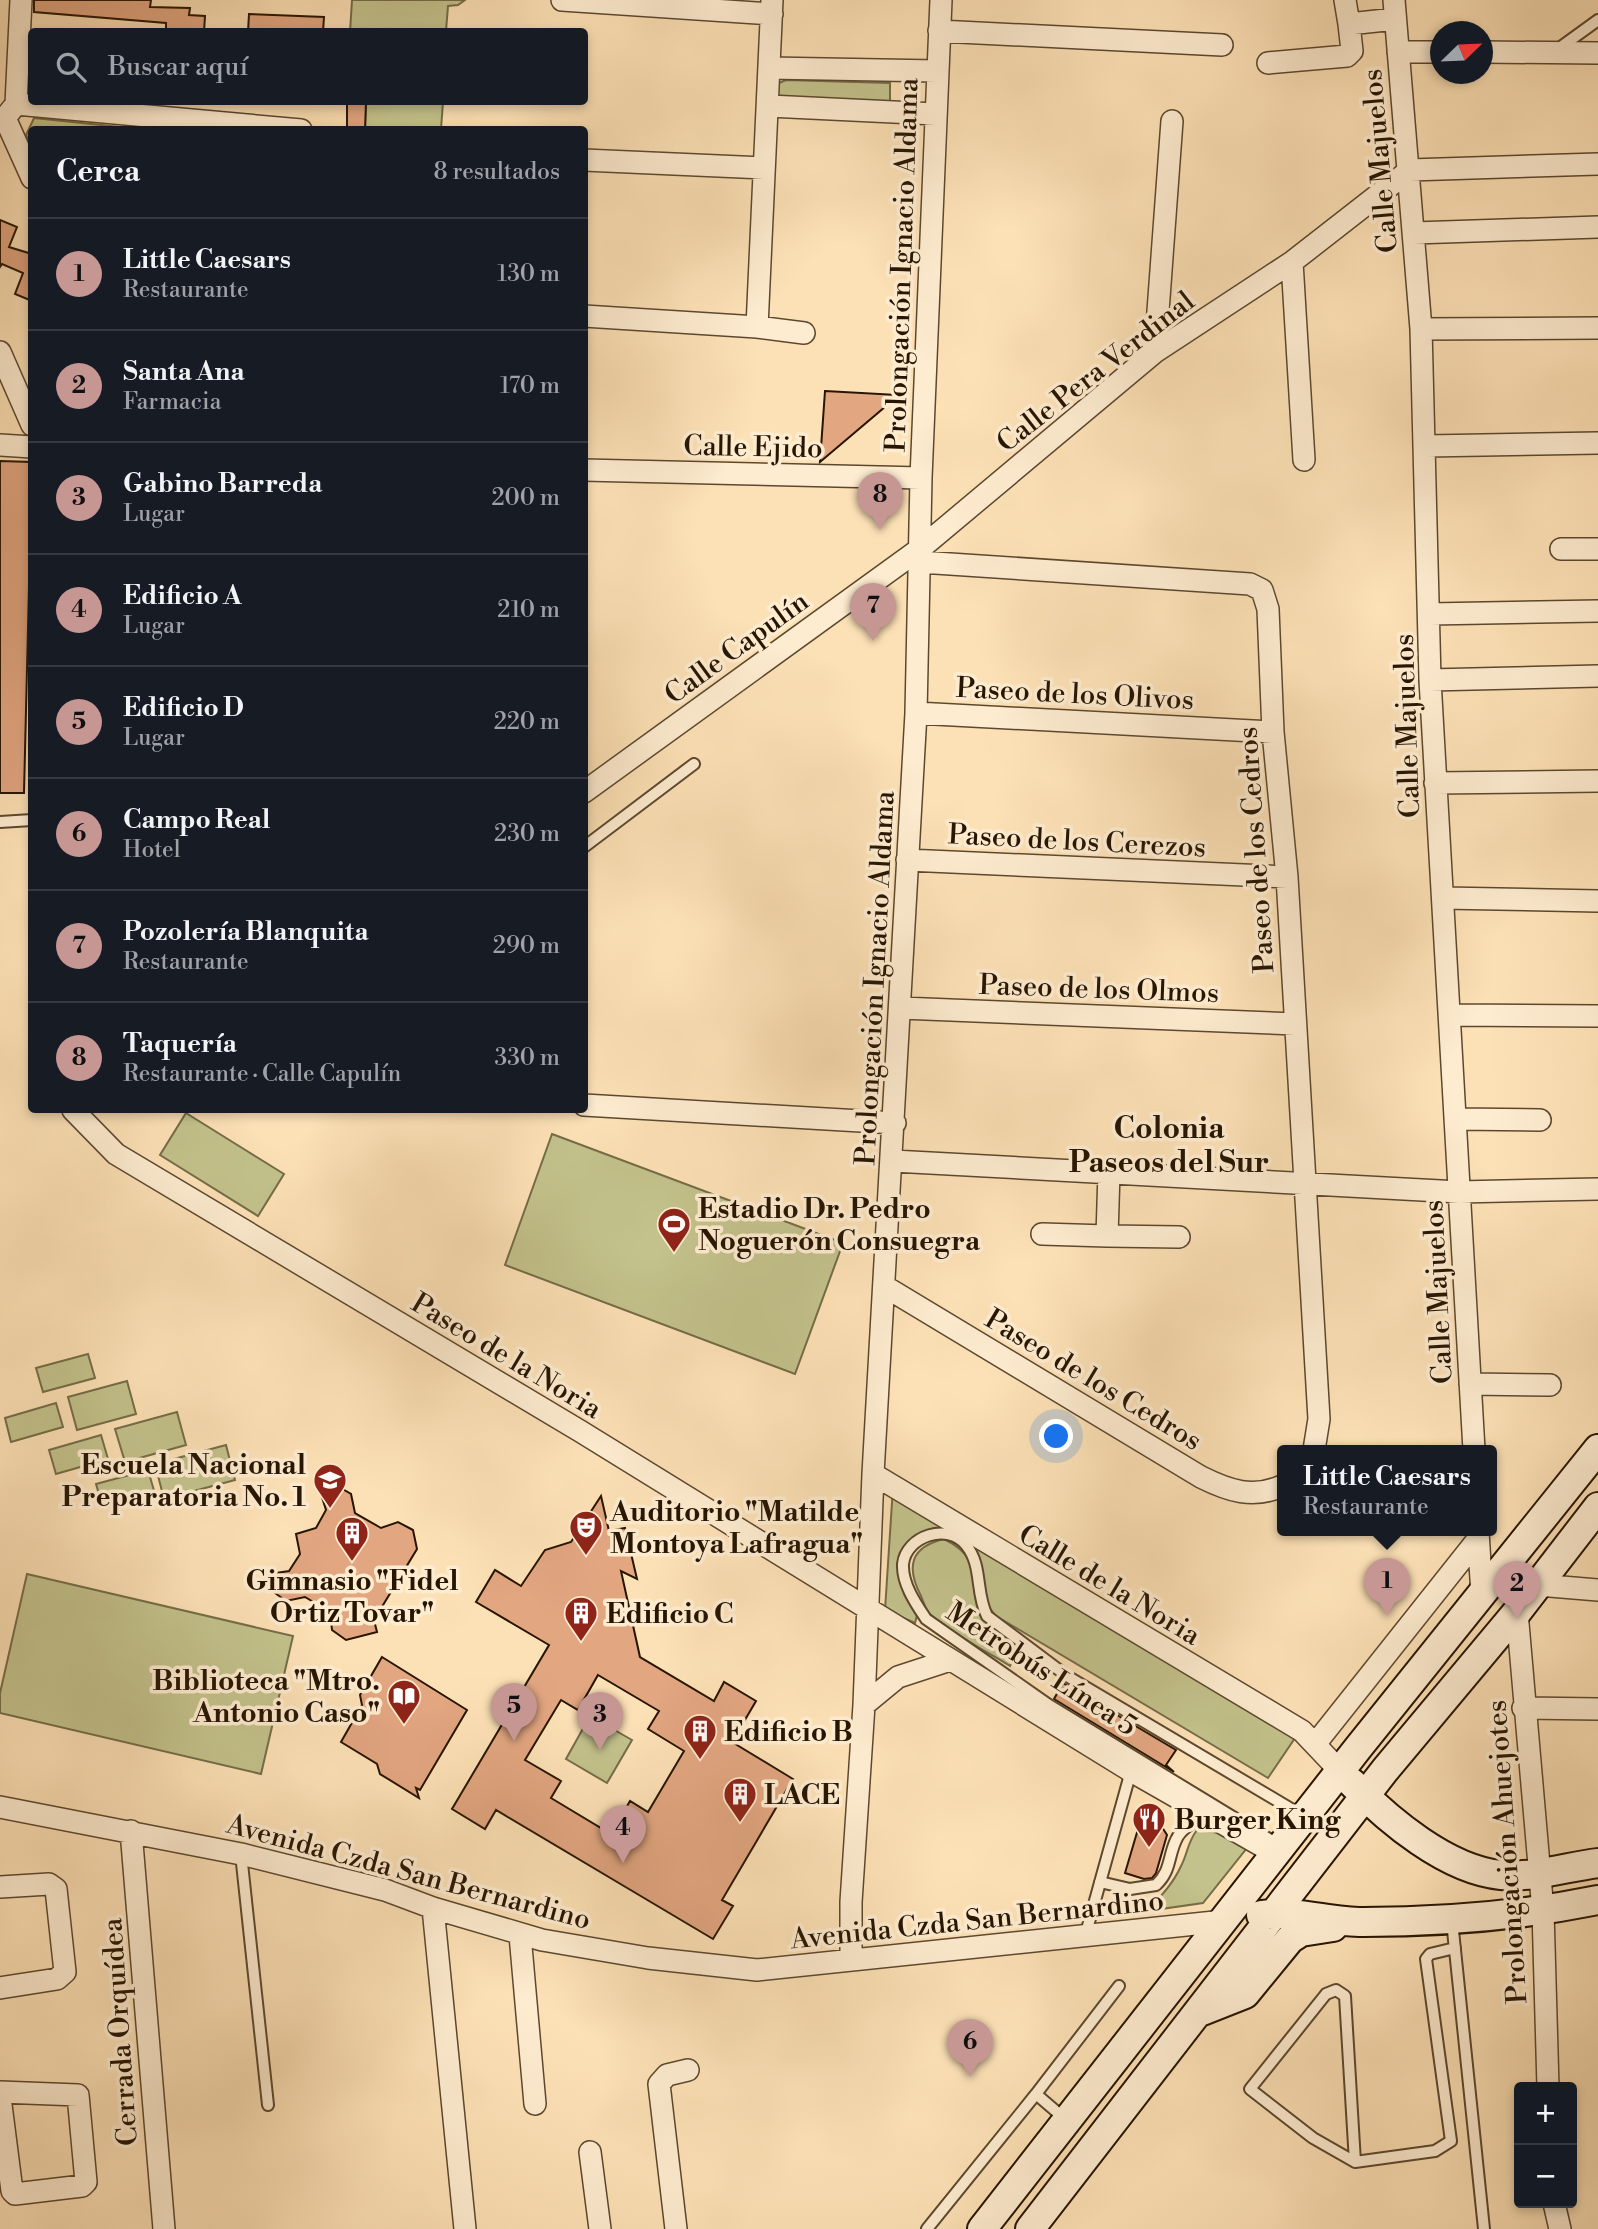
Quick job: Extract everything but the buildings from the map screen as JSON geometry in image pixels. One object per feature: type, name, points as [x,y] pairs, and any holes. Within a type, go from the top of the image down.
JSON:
[{"type":"main road","points":[[982,2229],[1598,1449]]},
{"type":"main road","points":[[1018,2183],[1037,2220],[1365,1796],[1517,1612],[1598,1507]]},
{"type":"main road","points":[[1341,1772],[1381,1812],[1458,1865],[1504,1876],[1598,1863]]},
{"type":"main road","points":[[1224,1921],[1276,1913],[1454,1934],[1598,1900]]},
{"type":"main road","points":[[1200,2012],[1245,1994],[1290,1939],[1301,1932],[1359,1922]]},
{"type":"street","points":[[20,0],[7,113],[28,168]]},
{"type":"street","points":[[562,0],[772,7],[757,327]]},
{"type":"street","name":"Prolongación Ignacio Aldama","points":[[851,1959],[851,1902],[864,1705],[873,1475],[895,1123],[916,713],[921,555],[920,478],[941,0]]},
{"type":"street","points":[[1268,63],[1347,56],[1352,51],[1345,0]]},
{"type":"street","points":[[1349,24],[1395,10]]},
{"type":"street","name":"Calle Majuelos","points":[[1395,10],[1422,329],[1430,680],[1474,1445]]},
{"type":"street","points":[[939,30],[1222,45]]},
{"type":"street","points":[[1398,52],[1430,52]]},
{"type":"street","points":[[1493,52],[1598,52]]},
{"type":"street","points":[[769,68],[937,71]]},
{"type":"street","points":[[769,106],[935,114]]},
{"type":"street","points":[[7,113],[232,126]]},
{"type":"street","points":[[1155,352],[1172,121]]},
{"type":"street","points":[[588,160],[764,168]]},
{"type":"street","points":[[1410,170],[1598,164]]},
{"type":"street","name":"Calle Pera Verdinal","points":[[921,555],[1155,352],[1292,262],[1410,170]]},
{"type":"street","points":[[1414,233],[1598,228]]},
{"type":"street","points":[[1292,262],[1304,460]]},
{"type":"street","points":[[588,316],[757,327],[804,333]]},
{"type":"street","points":[[1422,329],[1598,328]]},
{"type":"street","points":[[0,352],[28,416]]},
{"type":"street","points":[[1426,446],[1598,443]]},
{"type":"street","points":[[0,445],[28,447]]},
{"type":"street","name":"Calle Ejido","points":[[588,470],[920,478]]},
{"type":"street","points":[[1561,549],[1598,549]]},
{"type":"street","name":"Paseo de los Cedros","points":[[921,555],[1250,584],[1262,590],[1268,609],[1273,732],[1287,877],[1319,1419],[1315,1445]]},
{"type":"street","name":"Calle Capulín","points":[[588,789],[921,555]]},
{"type":"street","points":[[1430,614],[1598,611]]},
{"type":"street","points":[[1430,680],[1598,677]]},
{"type":"street","name":"Paseo de los Olivos","points":[[916,713],[1273,732]]},
{"type":"street","points":[[1435,783],[1598,781]]},
{"type":"street","name":"Paseo de los Cerezos","points":[[907,860],[1287,877]]},
{"type":"street","points":[[1443,898],[1598,901]]},
{"type":"street","name":"Paseo de los Olmos","points":[[901,1008],[1295,1024]]},
{"type":"street","points":[[1451,1015],[1598,1016]]},
{"type":"street","points":[[588,1105],[895,1123]]},
{"type":"street","name":"Paseo de la Noria","points":[[76,1113],[116,1154],[580,1431],[867,1609]]},
{"type":"street","points":[[1456,1119],[1540,1120]]},
{"type":"street","points":[[892,1161],[1459,1192],[1598,1189]]},
{"type":"street","points":[[1107,1236],[1109,1172]]},
{"type":"street","points":[[1042,1234],[1179,1237]]},
{"type":"street","name":"Paseo de los Cedros","points":[[884,1286],[1210,1482],[1229,1491],[1269,1492],[1277,1488]]},
{"type":"street","points":[[1470,1384],[1550,1385]]},
{"type":"street","name":"Calle de la Noria","points":[[873,1475],[1302,1731],[1341,1772]]},
{"type":"street","points":[[1317,1744],[1477,1536]]},
{"type":"street","points":[[1478,1536],[1482,1595]]},
{"type":"street","points":[[1538,1585],[1598,1590]]},
{"type":"street","points":[[867,1609],[1132,1770],[1279,1850]]},
{"type":"street","name":"Prolongación Ahuejotes","points":[[1517,1612],[1537,1873],[1543,1911],[1548,2082]]},
{"type":"street","points":[[864,1705],[880,1688],[898,1677],[950,1660]]},
{"type":"street","points":[[1523,1708],[1598,1709]]},
{"type":"street","name":"Avenida Czda San Bernardino","points":[[0,1807],[241,1854],[385,1890],[520,1935],[648,1958],[757,1970],[1086,1933],[1224,1921]]},
{"type":"street","name":"Cerrada Orquídea","points":[[131,1831],[164,2229]]},
{"type":"street","points":[[0,1887],[49,1884],[56,1889],[65,1972],[57,1979],[0,1988]]},
{"type":"street","points":[[433,1908],[465,2229]]},
{"type":"street","points":[[520,1935],[535,2104]]},
{"type":"street","points":[[676,2229],[659,2084],[667,2075],[688,2070]]},
{"type":"street","points":[[0,2094],[78,2095],[86,2182],[82,2186],[15,2194],[12,2192],[0,2094]]},
{"type":"street","points":[[590,2152],[600,2229]]},
{"type":"street","points":[[1555,2208],[1560,2229]]},
{"type":"lane","points":[[1554,53],[1598,20]]},
{"type":"lane","points":[[588,844],[694,764]]},
{"type":"lane","points":[[0,822],[28,820]]},
{"type":"lane","name":"Metrobús Línea 5","points":[[1279,1850],[1049,1704],[926,1619],[913,1599],[905,1576],[903,1562],[912,1547],[920,1539],[938,1532],[953,1534],[965,1543],[976,1561],[980,1602],[987,1616],[1067,1676],[1305,1817]]},
{"type":"lane","points":[[1086,1933],[1132,1770]]},
{"type":"lane","points":[[1100,1882],[1137,1889],[1156,1885],[1167,1872],[1176,1839],[1189,1826],[1209,1813]]},
{"type":"lane","points":[[241,1854],[268,2105]]},
{"type":"lane","points":[[1355,2162],[1345,1996],[1336,1990],[1326,1994],[1250,2089],[1313,2138],[1355,2162],[1435,2151],[1451,2141],[1426,1959],[1454,1934]]},
{"type":"lane","points":[[1454,1934],[1485,2229]]},
{"type":"lane","points":[[927,2229],[1119,1986]]},
{"type":"lane","points":[[1036,2094],[1067,2121]]},
{"type":"shaded area","points":[[352,0],[465,0],[458,5],[448,6],[446,28],[350,28]]},
{"type":"shaded area","points":[[786,80],[890,83],[890,103],[782,99],[777,94],[779,83]]},
{"type":"shaded area","points":[[366,105],[443,105],[441,126],[365,126]]},
{"type":"shaded area","points":[[34,118],[110,126],[30,126]]},
{"type":"shaded area","points":[[186,1113],[284,1174],[258,1216],[160,1155]]},
{"type":"shaded area","name":"Estadio Dr. Pedro Noguerón Consuegra","points":[[552,1134],[843,1243],[795,1374],[505,1265]]},
{"type":"shaded area","points":[[88,1354],[95,1378],[43,1392],[36,1368]]},
{"type":"shaded area","points":[[127,1381],[136,1414],[77,1430],[68,1397]]},
{"type":"shaded area","points":[[56,1403],[63,1427],[11,1442],[5,1418]]},
{"type":"shaded area","points":[[177,1412],[186,1445],[125,1462],[115,1429]]},
{"type":"shaded area","points":[[101,1435],[108,1459],[56,1474],[49,1450]]},
{"type":"shaded area","points":[[226,1445],[235,1480],[164,1499],[155,1464]]},
{"type":"shaded area","points":[[148,1470],[155,1494],[103,1508],[96,1484]]},
{"type":"shaded area","points":[[893,1487],[1295,1738],[1268,1778],[996,1616],[986,1604],[980,1561],[956,1532],[908,1545],[904,1583],[917,1615],[915,1623],[885,1610]]},
{"type":"shaded area","points":[[944,1539],[958,1548],[972,1566],[975,1596],[984,1618],[1019,1645],[1010,1666],[949,1629],[926,1609],[913,1576],[914,1560],[924,1547]]},
{"type":"shaded area","points":[[27,1574],[293,1636],[261,1774],[0,1713],[0,1693]]},
{"type":"shaded area","points":[[590,1716],[632,1740],[607,1783],[566,1759]]},
{"type":"shaded area","points":[[1197,1830],[1227,1834],[1247,1848],[1203,1903],[1147,1911],[1174,1879]]},
{"type":"place","name":"Taquería","points":[[880,530]]},
{"type":"place","name":"Pozolería Blanquita","points":[[873,641]]},
{"type":"place","name":"Estadio Dr. Pedro Noguerón Consuegra","points":[[674,1254]]},
{"type":"place","name":"Escuela Nacional Preparatoria No. 1","points":[[330,1510]]},
{"type":"place","name":"Auditorio \"Matilde Montoya Lafragua\"","points":[[586,1557]]},
{"type":"place","name":"Gimnasio \"Fidel Ortiz Tovar\"","points":[[352,1563]]},
{"type":"place","name":"Little Caesars","points":[[1387,1616]]},
{"type":"place","name":"Santa Ana","points":[[1517,1619]]},
{"type":"place","name":"Edificio C","points":[[581,1643]]},
{"type":"place","name":"Biblioteca \"Mtro. Antonio Caso\"","points":[[404,1726]]},
{"type":"place","name":"Edificio D","points":[[514,1741]]},
{"type":"place","name":"Gabino Barreda","points":[[600,1750]]},
{"type":"place","name":"Edificio B","points":[[700,1761]]},
{"type":"place","name":"LACE","points":[[740,1824]]},
{"type":"place","name":"Burger King","points":[[1149,1849]]},
{"type":"place","name":"Edificio A","points":[[623,1863]]},
{"type":"place","name":"Campo Real","points":[[970,2077]]},
{"type":"district","name":"Colonia Paseos del Sur","points":[[1169,1145]]}]
